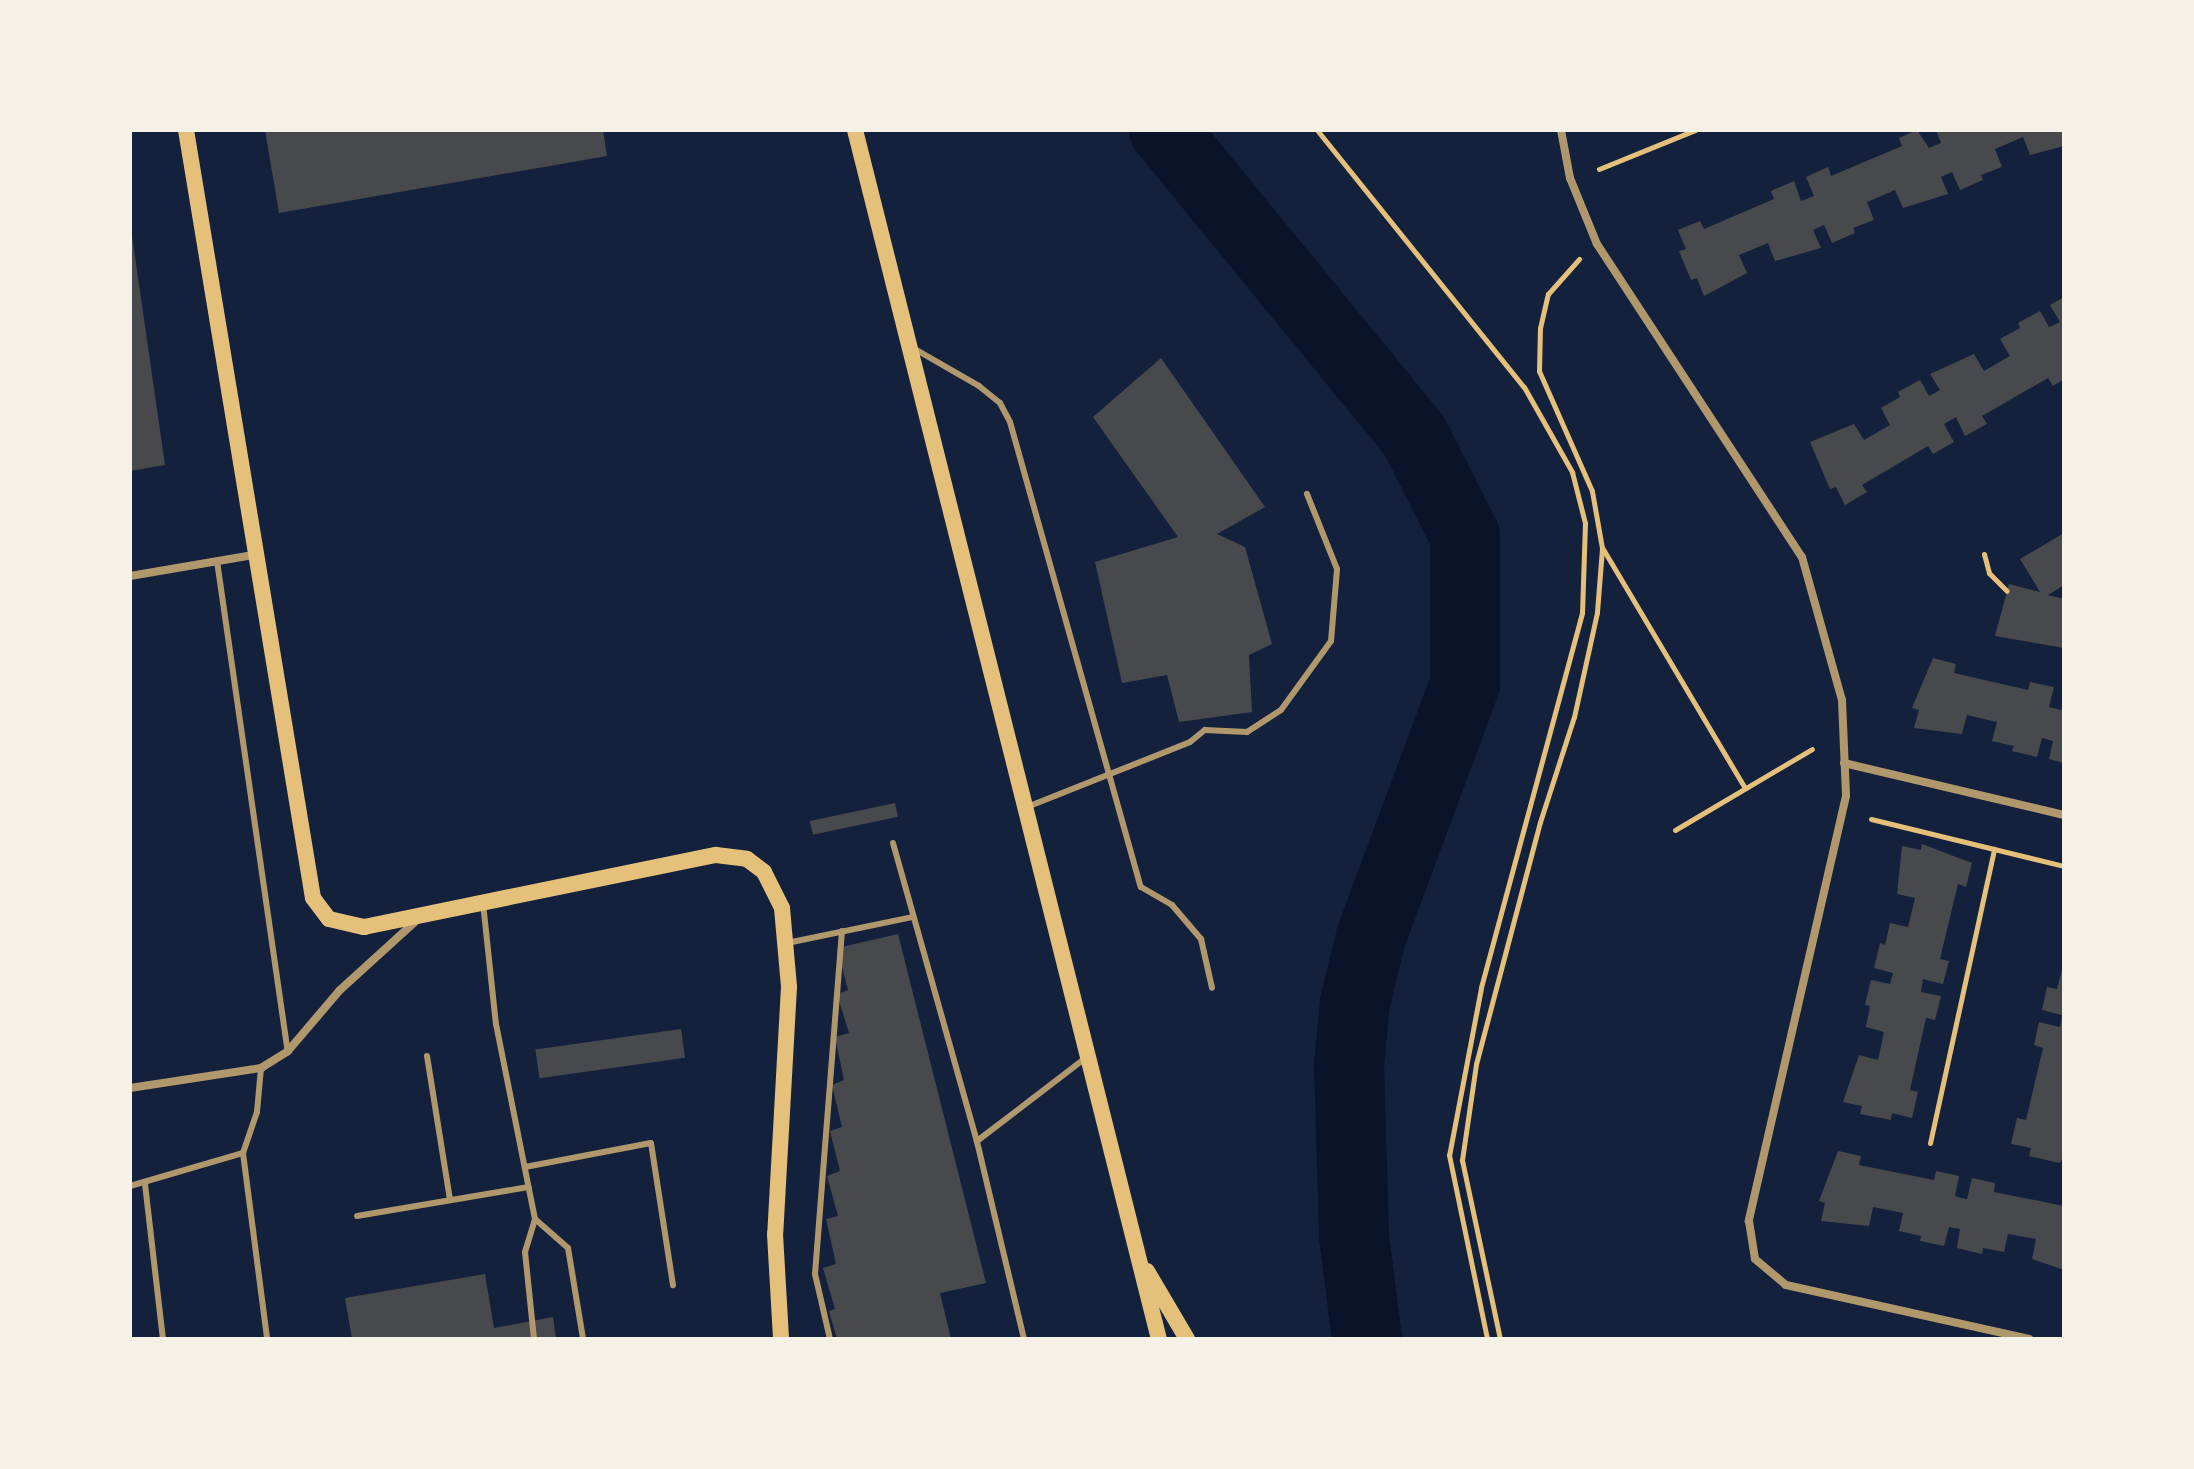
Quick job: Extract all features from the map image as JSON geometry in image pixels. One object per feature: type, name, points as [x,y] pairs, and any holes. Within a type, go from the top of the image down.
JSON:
[{"type":"main road","points":[[186,130],[253,555],[313,898],[329,919],[364,927],[716,855],[738,856],[756,866],[775,887],[787,943],[788,1027],[775,1234],[781,1339]]},
{"type":"main road","points":[[855,130],[1023,808],[1159,1339]]},
{"type":"main road","points":[[1137,1253],[1187,1339]]},
{"type":"street","points":[[1561,130],[1570,178],[1597,244],[1802,557],[1842,700],[1846,796],[1810,971],[1749,1221],[1755,1259],[1786,1285],[2029,1339]]},
{"type":"street","points":[[130,576],[253,555]]},
{"type":"street","points":[[1844,763],[2064,815]]},
{"type":"street","points":[[130,1088],[261,1068],[288,1051],[340,990],[421,917]]},
{"type":"lane","points":[[910,347],[979,386],[1000,403],[1010,422],[1141,887],[1172,905],[1201,939],[1212,988]]},
{"type":"lane","points":[[1023,808],[1109,775],[1205,730],[1247,732],[1264,725],[1281,710],[1331,641],[1337,569],[1307,494]]},
{"type":"lane","points":[[217,561],[288,1051]]},
{"type":"lane","points":[[893,843],[977,1141],[1024,1339]]},
{"type":"lane","points":[[483,902],[496,1024],[535,1219],[525,1252],[534,1339]]},
{"type":"lane","points":[[787,943],[913,917]]},
{"type":"lane","points":[[830,1339],[815,1274],[842,931]]},
{"type":"lane","points":[[427,1056],[450,1200]]},
{"type":"lane","points":[[977,1141],[1087,1057]]},
{"type":"lane","points":[[261,1068],[257,1112],[243,1153],[267,1339]]},
{"type":"lane","points":[[525,1167],[651,1143],[673,1285]]},
{"type":"lane","points":[[130,1186],[243,1153]]},
{"type":"lane","points":[[145,1184],[163,1339]]},
{"type":"lane","points":[[357,1216],[529,1187]]},
{"type":"lane","points":[[535,1219],[568,1248],[583,1339]]},
{"type":"path","points":[[1317,130],[1524,387],[1572,472],[1585,523],[1582,613],[1481,988],[1449,1155],[1487,1339]]},
{"type":"path","points":[[1599,169],[1695,130]]},
{"type":"path","points":[[1500,1339],[1462,1160],[1476,1064],[1574,717],[1597,612],[1602,548],[1592,491],[1539,371],[1540,328],[1548,294],[1569,267],[1597,244]]},
{"type":"path","points":[[1602,548],[1745,788]]},
{"type":"path","points":[[1984,554],[1989,573],[2007,591]]},
{"type":"path","points":[[1675,830],[1812,749]]},
{"type":"path","points":[[1871,819],[2064,866]]},
{"type":"path","points":[[1930,1143],[1994,849]]},
{"type":"building","points":[[265,130],[603,130],[607,156],[279,213]]},
{"type":"building","points":[[1917,130],[1929,148],[1941,143],[1936,130],[2064,130],[2064,146],[2030,155],[2023,137],[1995,149],[2002,167],[1981,175],[1983,180],[1960,190],[1952,172],[1941,177],[1948,194],[1903,208],[1895,190],[1867,202],[1874,220],[1853,228],[1855,233],[1832,243],[1824,225],[1813,230],[1821,248],[1775,261],[1768,243],[1739,255],[1747,273],[1704,296],[1697,278],[1691,280],[1679,251],[1686,249],[1678,230],[1700,221],[1704,229],[1774,199],[1771,191],[1794,181],[1801,201],[1814,196],[1806,177],[1828,167],[1831,176],[1902,146],[1899,138]]},
{"type":"building","points":[[130,222],[165,465],[130,471]]},
{"type":"building","points":[[2064,297],[2064,379],[2053,386],[2048,378],[1982,416],[1987,424],[1965,436],[1956,417],[1944,424],[1954,442],[1933,454],[1928,446],[1862,485],[1867,492],[1845,505],[1836,487],[1830,489],[1810,442],[1854,424],[1864,440],[1890,425],[1881,408],[1900,397],[1898,392],[1920,380],[1929,396],[1940,390],[1930,374],[1974,354],[1984,371],[2010,356],[2000,339],[2020,328],[2018,323],[2040,311],[2049,327],[2060,322],[2050,305]]},
{"type":"building","points":[[1161,358],[1265,507],[1217,534],[1245,547],[1272,644],[1249,655],[1252,712],[1179,722],[1167,675],[1122,683],[1095,562],[1178,537],[1093,417]]},
{"type":"building","points":[[2064,533],[2064,585],[2048,595],[2064,599],[2064,648],[1995,636],[2009,584],[2040,592],[2020,559]]},
{"type":"building","points":[[1933,658],[1956,664],[1954,673],[2028,690],[2030,682],[2054,687],[2049,707],[2061,710],[2064,705],[2064,763],[2049,759],[2053,741],[2042,738],[2037,757],[2012,751],[2014,746],[1992,741],[1997,722],[1967,715],[1962,734],[1914,728],[1919,710],[1912,708]]},
{"type":"building","points":[[895,803],[898,817],[813,835],[810,821]]},
{"type":"building","points":[[1922,844],[1972,863],[1966,887],[1958,884],[1940,959],[1949,961],[1943,984],[1923,979],[1921,992],[1941,996],[1935,1020],[1926,1018],[1910,1090],[1918,1092],[1912,1118],[1892,1113],[1891,1120],[1860,1114],[1862,1106],[1843,1102],[1859,1055],[1878,1060],[1884,1032],[1866,1027],[1870,1006],[1865,1005],[1871,980],[1890,984],[1893,973],[1874,968],[1880,943],[1885,945],[1890,923],[1908,927],[1915,898],[1897,894],[1902,846],[1921,850]]},
{"type":"building","points":[[898,934],[986,1283],[940,1293],[951,1339],[837,1339],[829,1311],[835,1309],[823,1268],[836,1264],[826,1219],[838,1216],[827,1176],[840,1171],[830,1131],[842,1127],[832,1085],[844,1080],[835,1037],[849,1033],[837,994],[848,990],[837,948]]},
{"type":"building","points":[[2064,962],[2064,1155],[2060,1163],[2029,1156],[2031,1148],[2011,1144],[2017,1118],[2026,1120],[2043,1048],[2034,1045],[2039,1022],[2060,1027],[2062,1015],[2042,1010],[2047,987],[2057,989]]},
{"type":"building","points":[[681,1029],[685,1058],[539,1078],[535,1049]]},
{"type":"building","points":[[1838,1151],[1861,1156],[1859,1165],[1934,1180],[1936,1171],[1959,1176],[1955,1196],[1961,1198],[1967,1199],[1972,1178],[1995,1183],[1994,1192],[2064,1206],[2064,1270],[2032,1259],[2036,1239],[2008,1234],[2004,1252],[1983,1248],[1982,1254],[1957,1248],[1960,1229],[1949,1227],[1944,1246],[1920,1241],[1921,1236],[1899,1231],[1903,1213],[1873,1207],[1869,1226],[1821,1221],[1825,1203],[1819,1201]]},
{"type":"building","points":[[485,1274],[494,1328],[553,1317],[556,1339],[352,1339],[345,1298]]},
{"type":"waterway","points":[[1164,130],[1414,435],[1465,536],[1465,684],[1371,937],[1355,1002],[1349,1065],[1354,1236],[1367,1339]]}]
